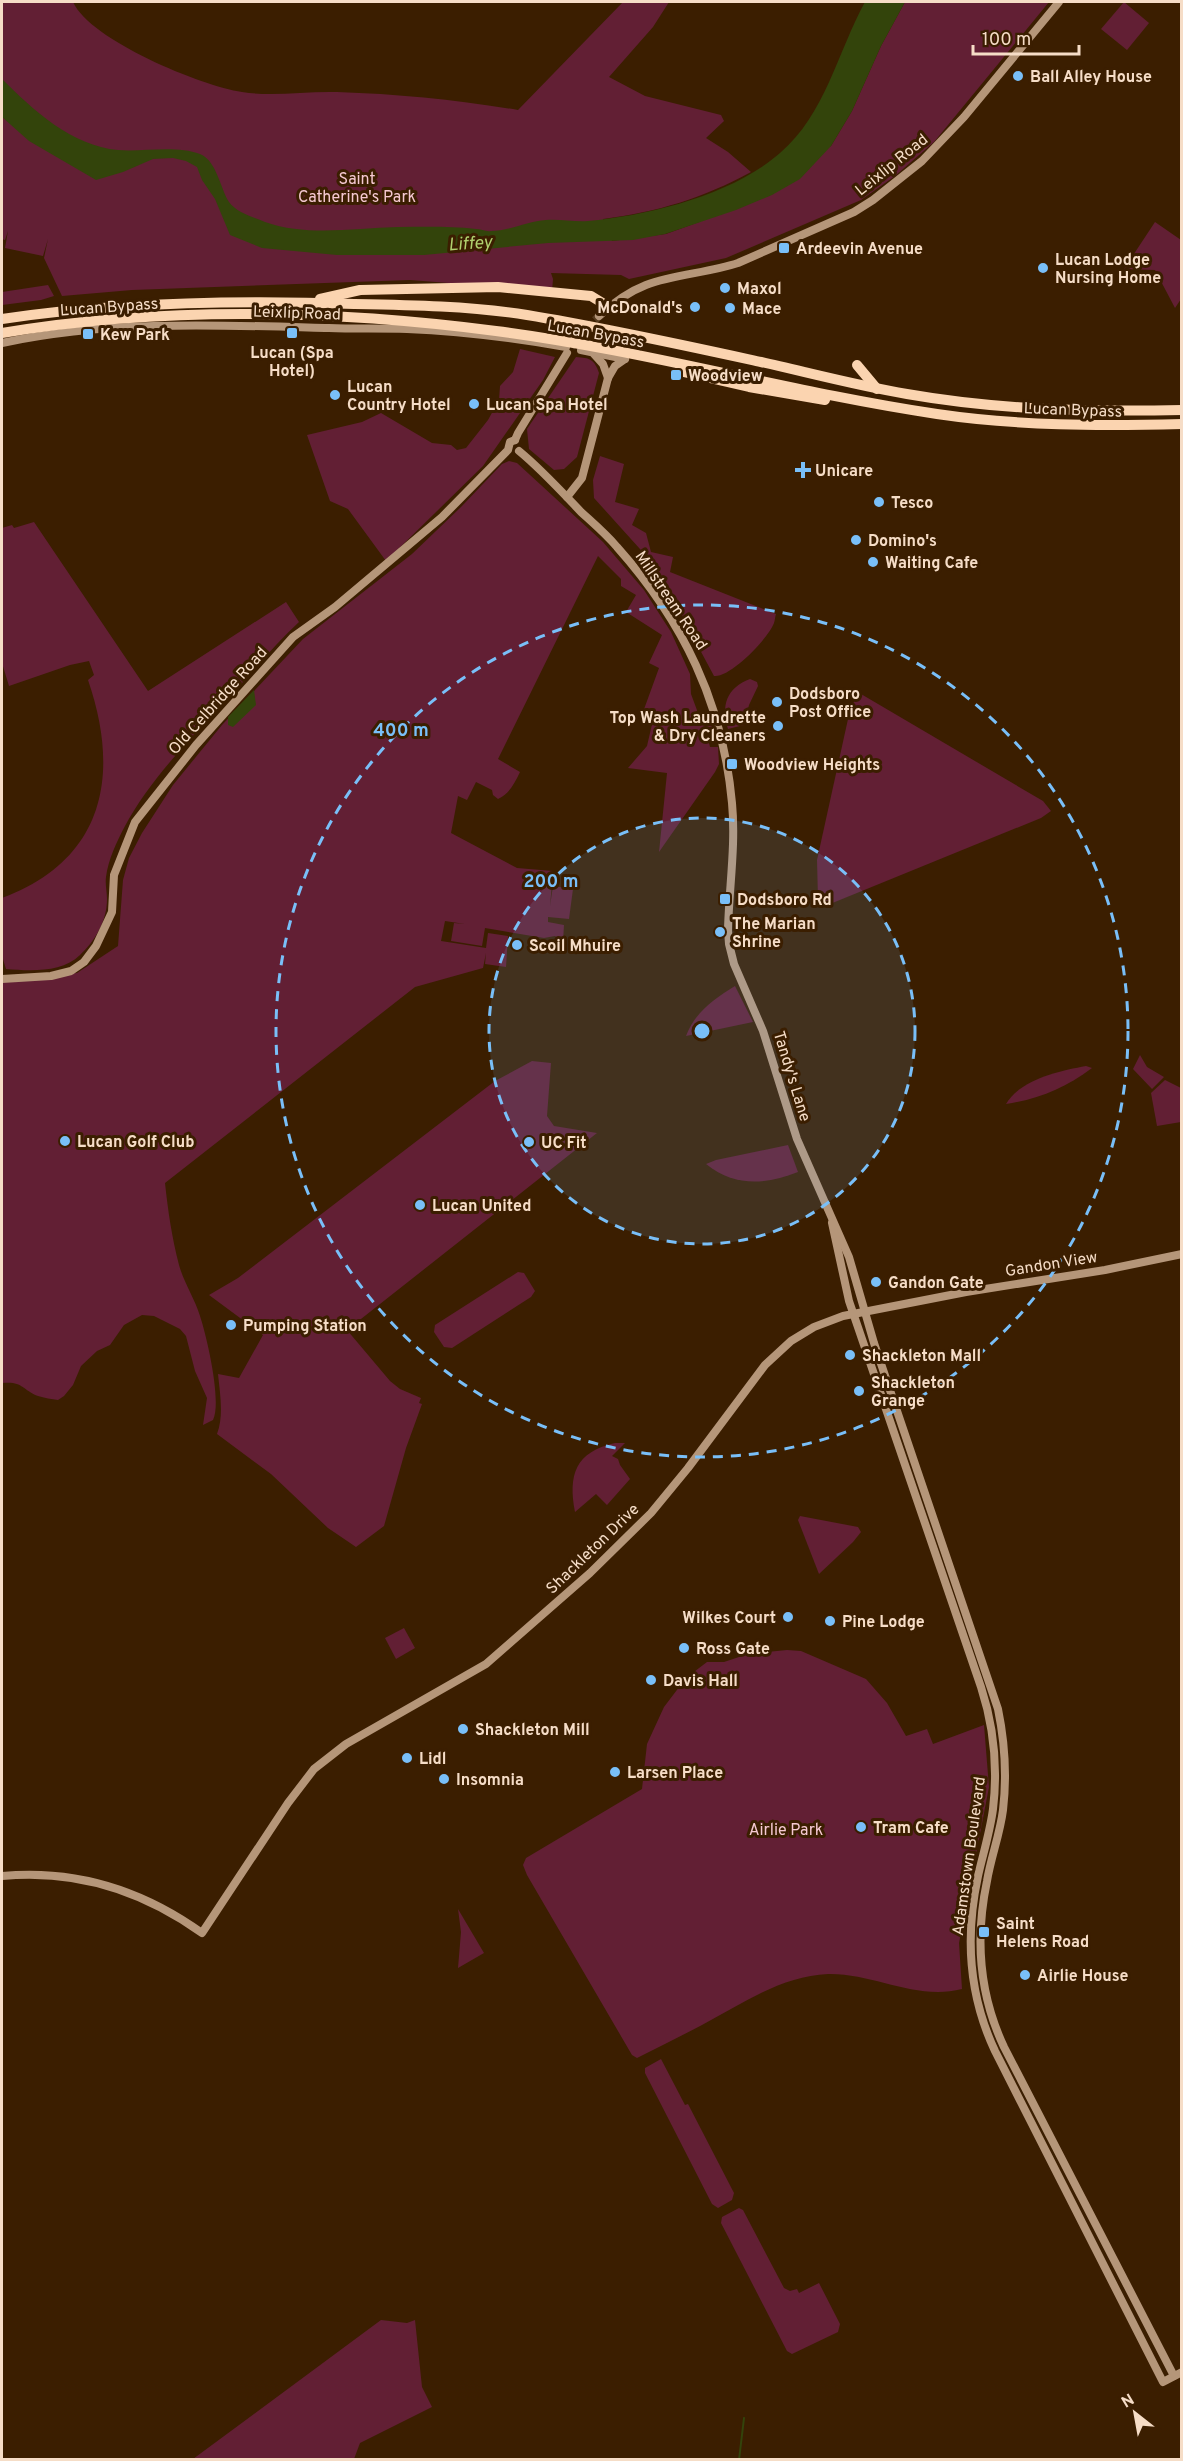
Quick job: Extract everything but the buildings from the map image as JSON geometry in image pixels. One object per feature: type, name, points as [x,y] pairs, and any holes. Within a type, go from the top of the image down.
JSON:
[{"type":"highway","points":[[306,302],[360,290],[498,287],[591,296],[609,307]]},
{"type":"highway","name":"Leixlip Road","points":[[2,319],[50,312],[138,305],[306,302]]},
{"type":"highway","name":"Lucan Bypass","points":[[306,302],[439,306],[523,314],[658,339],[877,389],[944,400],[1026,408],[1182,410]]},
{"type":"highway","name":"Lucan Bypass","points":[[2,333],[52,325],[129,319],[337,316],[497,331],[564,347],[961,417],[1025,423],[1182,424]]},
{"type":"highway","points":[[625,359],[749,387],[837,402],[894,407]]},
{"type":"highway","points":[[857,365],[877,389]]},
{"type":"street","name":"Leixlip Road","points":[[609,307],[622,297],[647,284],[738,263],[864,206],[922,161],[941,143],[1059,2]]},
{"type":"street","points":[[599,316],[609,307]]},
{"type":"street","name":"Leixlip Road","points":[[2,343],[40,335],[130,327],[253,324],[408,329],[564,347]]},
{"type":"street","name":"Old Celbridge Road","points":[[2,979],[51,976],[76,968],[96,946],[112,912],[114,875],[135,822],[196,745],[293,637],[335,607],[442,516],[508,450],[508,443],[515,440],[564,347]]},
{"type":"street","points":[[584,349],[625,359]]},
{"type":"street","points":[[584,349],[600,359],[608,378]]},
{"type":"street","points":[[567,497],[582,478],[608,378],[615,366],[625,359]]},
{"type":"street","points":[[508,450],[515,454],[519,451],[520,445],[515,440]]},
{"type":"street","name":"Millstream Road","points":[[519,451],[616,546],[642,578],[692,656],[711,698],[723,738],[729,773]]},
{"type":"street","name":"Tandy's Lane","points":[[729,773],[734,835],[728,910],[729,944],[740,981],[763,1031],[797,1139],[849,1257],[864,1311]]},
{"type":"street","name":"Tandy's Lane","points":[[831,1217],[834,1239],[854,1314]]},
{"type":"street","name":"Gandon View","points":[[854,1314],[966,1292],[1105,1270],[1182,1254]]},
{"type":"street","name":"Adamstown Boulevard","points":[[854,1314],[981,1687],[991,1723],[995,1763],[994,1803],[974,1899],[970,1942],[973,1980],[982,2019],[995,2051],[1163,2382],[1178,2374],[1019,2077],[991,2016],[982,1974],[980,1930],[983,1900],[1000,1826],[1004,1796],[1005,1757],[1000,1721],[990,1682],[864,1311]]},
{"type":"street","name":"Shackleton Drive","points":[[2,1876],[39,1874],[60,1876],[114,1888],[162,1907],[202,1934],[293,1795],[314,1769],[339,1749],[475,1671],[505,1649],[605,1559],[651,1513],[772,1357],[791,1341],[814,1327],[854,1314]]},
{"type":"green space","name":"Saint Catherine's Park","points":[[2,2],[73,2],[83,17],[123,46],[175,71],[242,92],[383,94],[450,100],[518,110],[623,2],[669,2],[653,27],[609,77],[645,96],[721,115],[724,121],[706,138],[728,152],[751,172],[680,203],[603,219],[612,241],[666,234],[699,222],[831,146],[852,111],[881,46],[905,2],[1049,2],[934,142],[895,176],[861,200],[726,258],[629,279],[621,275],[551,273],[552,291],[410,280],[132,290],[62,296],[44,258],[48,239],[43,256],[5,248],[8,231],[5,240],[2,239]]},
{"type":"green space","points":[[1124,2],[1149,23],[1127,50],[1101,29]]},
{"type":"green space","points":[[1155,222],[1181,240],[1181,299],[1175,308],[1155,270],[1124,269]]},
{"type":"green space","points":[[48,285],[54,296],[2,305],[2,292]]},
{"type":"green space","points":[[520,349],[555,357],[543,380],[483,466],[386,561],[348,509],[330,501],[307,435],[362,422],[381,413],[432,443],[451,445],[457,450],[466,448],[488,420],[499,400],[500,386],[513,372]]},
{"type":"green space","points":[[576,357],[591,360],[599,373],[577,457],[564,469],[554,470],[529,449],[527,429]]},
{"type":"green space","points":[[600,456],[624,464],[615,502],[639,509],[632,525],[646,533],[651,552],[673,557],[670,572],[776,614],[774,623],[764,638],[748,656],[729,671],[714,676],[649,559],[594,498],[593,480]]},
{"type":"green space","name":"Lucan Golf Club","points":[[509,461],[517,463],[603,542],[644,590],[671,632],[690,674],[691,694],[701,721],[710,719],[714,732],[707,735],[710,747],[718,747],[719,764],[715,772],[659,852],[667,773],[628,768],[647,746],[653,720],[643,712],[659,668],[649,663],[662,635],[626,612],[636,595],[621,586],[621,579],[598,556],[498,759],[520,772],[516,780],[509,791],[498,799],[493,795],[492,790],[476,782],[467,800],[458,796],[451,833],[517,868],[553,871],[550,906],[553,886],[573,889],[569,919],[548,917],[548,922],[564,925],[563,942],[555,936],[544,938],[485,928],[482,946],[451,941],[454,923],[465,924],[445,921],[441,941],[486,948],[488,933],[508,936],[506,967],[485,964],[486,953],[483,968],[415,987],[165,1183],[170,1224],[179,1265],[198,1310],[210,1353],[216,1399],[213,1420],[203,1425],[207,1398],[195,1371],[186,1336],[180,1329],[154,1316],[142,1315],[124,1325],[110,1345],[97,1351],[81,1366],[73,1385],[58,1400],[38,1396],[18,1384],[2,1383],[2,979],[77,973],[118,946],[123,880],[129,858],[173,785],[222,725],[303,639],[412,554],[502,464]]},
{"type":"green space","points":[[34,522],[148,691],[286,602],[299,622],[175,756],[135,808],[111,857],[106,877],[105,915],[91,943],[73,961],[64,965],[55,968],[25,970],[6,969],[2,956],[2,898],[36,882],[63,861],[83,838],[96,811],[102,781],[103,749],[98,715],[88,680],[94,675],[89,661],[70,665],[9,686],[2,663],[2,528],[12,525],[14,528]]},
{"type":"green space","points":[[750,679],[757,682],[758,686],[749,705],[744,725],[728,729],[725,713],[727,699],[735,687]]},
{"type":"green space","points":[[861,694],[1043,801],[1051,811],[1041,818],[830,904],[823,903],[818,899],[817,860],[850,710],[856,697]]},
{"type":"green space","points":[[735,986],[753,1022],[686,1036],[700,1013]]},
{"type":"green space","points":[[1140,1055],[1147,1067],[1164,1077],[1152,1089],[1133,1069]]},
{"type":"green space","points":[[532,1061],[551,1063],[547,1116],[554,1126],[597,1133],[347,1330],[390,1381],[400,1389],[421,1398],[419,1403],[422,1404],[406,1448],[384,1526],[356,1547],[328,1528],[271,1474],[217,1434],[221,1412],[218,1374],[239,1378],[263,1335],[209,1295],[238,1278],[495,1081]]},
{"type":"green space","points":[[1086,1066],[1092,1068],[1062,1087],[1041,1096],[1006,1104],[1013,1095],[1031,1082]]},
{"type":"green space","points":[[1165,1080],[1181,1088],[1181,1122],[1157,1126],[1151,1093]]},
{"type":"green space","points":[[788,1145],[798,1172],[774,1179],[750,1182],[739,1180],[728,1177],[706,1164],[716,1160]]},
{"type":"green space","points":[[518,1272],[524,1273],[535,1291],[531,1297],[452,1348],[444,1347],[434,1332],[435,1325]]},
{"type":"green space","points":[[615,1443],[625,1443],[612,1456],[618,1459],[630,1479],[607,1505],[596,1494],[575,1512],[573,1487],[577,1467],[591,1452]]},
{"type":"green space","points":[[800,1516],[858,1527],[861,1532],[819,1574],[798,1520]]},
{"type":"green space","points":[[404,1628],[415,1648],[396,1659],[385,1638]]},
{"type":"green space","name":"Airlie Park","points":[[801,1651],[866,1679],[887,1703],[906,1736],[927,1729],[933,1744],[984,1725],[989,1787],[959,1943],[962,1989],[928,1992],[845,1975],[811,1976],[762,1992],[637,2058],[632,2055],[523,1865],[526,1858],[642,1789],[647,1744],[664,1707],[686,1678],[707,1662],[724,1662],[748,1654]]},
{"type":"green space","points":[[458,1909],[484,1953],[458,1968],[461,1932]]},
{"type":"green space","points":[[661,2059],[685,2105],[688,2104],[734,2193],[732,2200],[718,2208],[712,2204],[645,2073],[645,2068]]},
{"type":"green space","points":[[739,2208],[743,2210],[784,2288],[790,2291],[797,2289],[799,2293],[819,2283],[840,2324],[838,2332],[792,2354],[787,2351],[721,2223],[722,2217]]},
{"type":"green space","points":[[381,2320],[407,2323],[415,2320],[422,2387],[432,2407],[360,2443],[354,2459],[193,2459]]},
{"type":"water","name":"Liffey","points":[[865,2],[905,2],[881,46],[852,111],[831,146],[800,179],[772,195],[736,210],[665,234],[633,240],[548,243],[424,255],[337,255],[262,248],[230,235],[215,199],[202,180],[197,167],[186,161],[173,158],[153,159],[123,172],[96,180],[29,141],[2,117],[2,79],[54,125],[85,142],[118,150],[170,149],[200,154],[210,162],[232,206],[250,216],[281,227],[331,230],[447,227],[489,231],[546,220],[583,221],[612,218],[663,208],[715,191],[761,168],[780,153],[795,138],[820,101]]},
{"type":"water","points":[[254,690],[256,705],[233,727],[228,725],[228,717]]},
{"type":"waterway","points":[[739,2460],[744,2418]]},
{"type":"tunnel","points":[[571,347],[599,316]]},
{"type":"place","name":"Ball Alley House","points":[[1018,76]]},
{"type":"place","name":"Ardeevin Avenue","points":[[784,248]]},
{"type":"place","name":"Lucan Lodge Nursing Home","points":[[1043,268]]},
{"type":"place","name":"Maxol","points":[[725,288]]},
{"type":"place","name":"McDonald's","points":[[695,307]]},
{"type":"place","name":"Mace","points":[[730,308]]},
{"type":"place","name":"Lucan (Spa Hotel)","points":[[292,333]]},
{"type":"place","name":"Kew Park","points":[[88,334]]},
{"type":"place","name":"Woodview","points":[[676,375]]},
{"type":"place","name":"Lucan Country Hotel","points":[[335,395]]},
{"type":"place","name":"Lucan Spa Hotel","points":[[474,404]]},
{"type":"place","name":"Unicare","points":[[803,470]]},
{"type":"place","name":"Tesco","points":[[879,502]]},
{"type":"place","name":"Domino's","points":[[856,540]]},
{"type":"place","name":"Waiting Cafe","points":[[873,562]]},
{"type":"place","name":"Dodsboro Post Office","points":[[777,702]]},
{"type":"place","name":"Top Wash Laundrette & Dry Cleaners","points":[[778,726]]},
{"type":"place","name":"Woodview Heights","points":[[732,764]]},
{"type":"place","name":"Dodsboro Rd","points":[[725,899]]},
{"type":"place","name":"The Marian Shrine","points":[[720,932]]},
{"type":"place","name":"Scoil Mhuire","points":[[517,945]]},
{"type":"place","name":"Lucan Golf Club","points":[[65,1141]]},
{"type":"place","name":"UC Fit","points":[[529,1142]]},
{"type":"place","name":"Lucan United","points":[[420,1205]]},
{"type":"place","name":"Gandon Gate","points":[[876,1282]]},
{"type":"place","name":"Pumping Station","points":[[231,1325]]},
{"type":"place","name":"Shackleton Mall","points":[[850,1355]]},
{"type":"place","name":"Shackleton Grange","points":[[859,1391]]},
{"type":"place","name":"Wilkes Court","points":[[788,1617]]},
{"type":"place","name":"Pine Lodge","points":[[830,1621]]},
{"type":"place","name":"Ross Gate","points":[[684,1648]]},
{"type":"place","name":"Davis Hall","points":[[651,1680]]},
{"type":"place","name":"Shackleton Mill","points":[[463,1729]]},
{"type":"place","name":"Lidl","points":[[407,1758]]},
{"type":"place","name":"Larsen Place","points":[[615,1772]]},
{"type":"place","name":"Insomnia","points":[[444,1779]]},
{"type":"place","name":"Tram Cafe","points":[[861,1827]]},
{"type":"place","name":"Saint Helens Road","points":[[984,1932]]},
{"type":"place","name":"Airlie House","points":[[1025,1975]]}]
